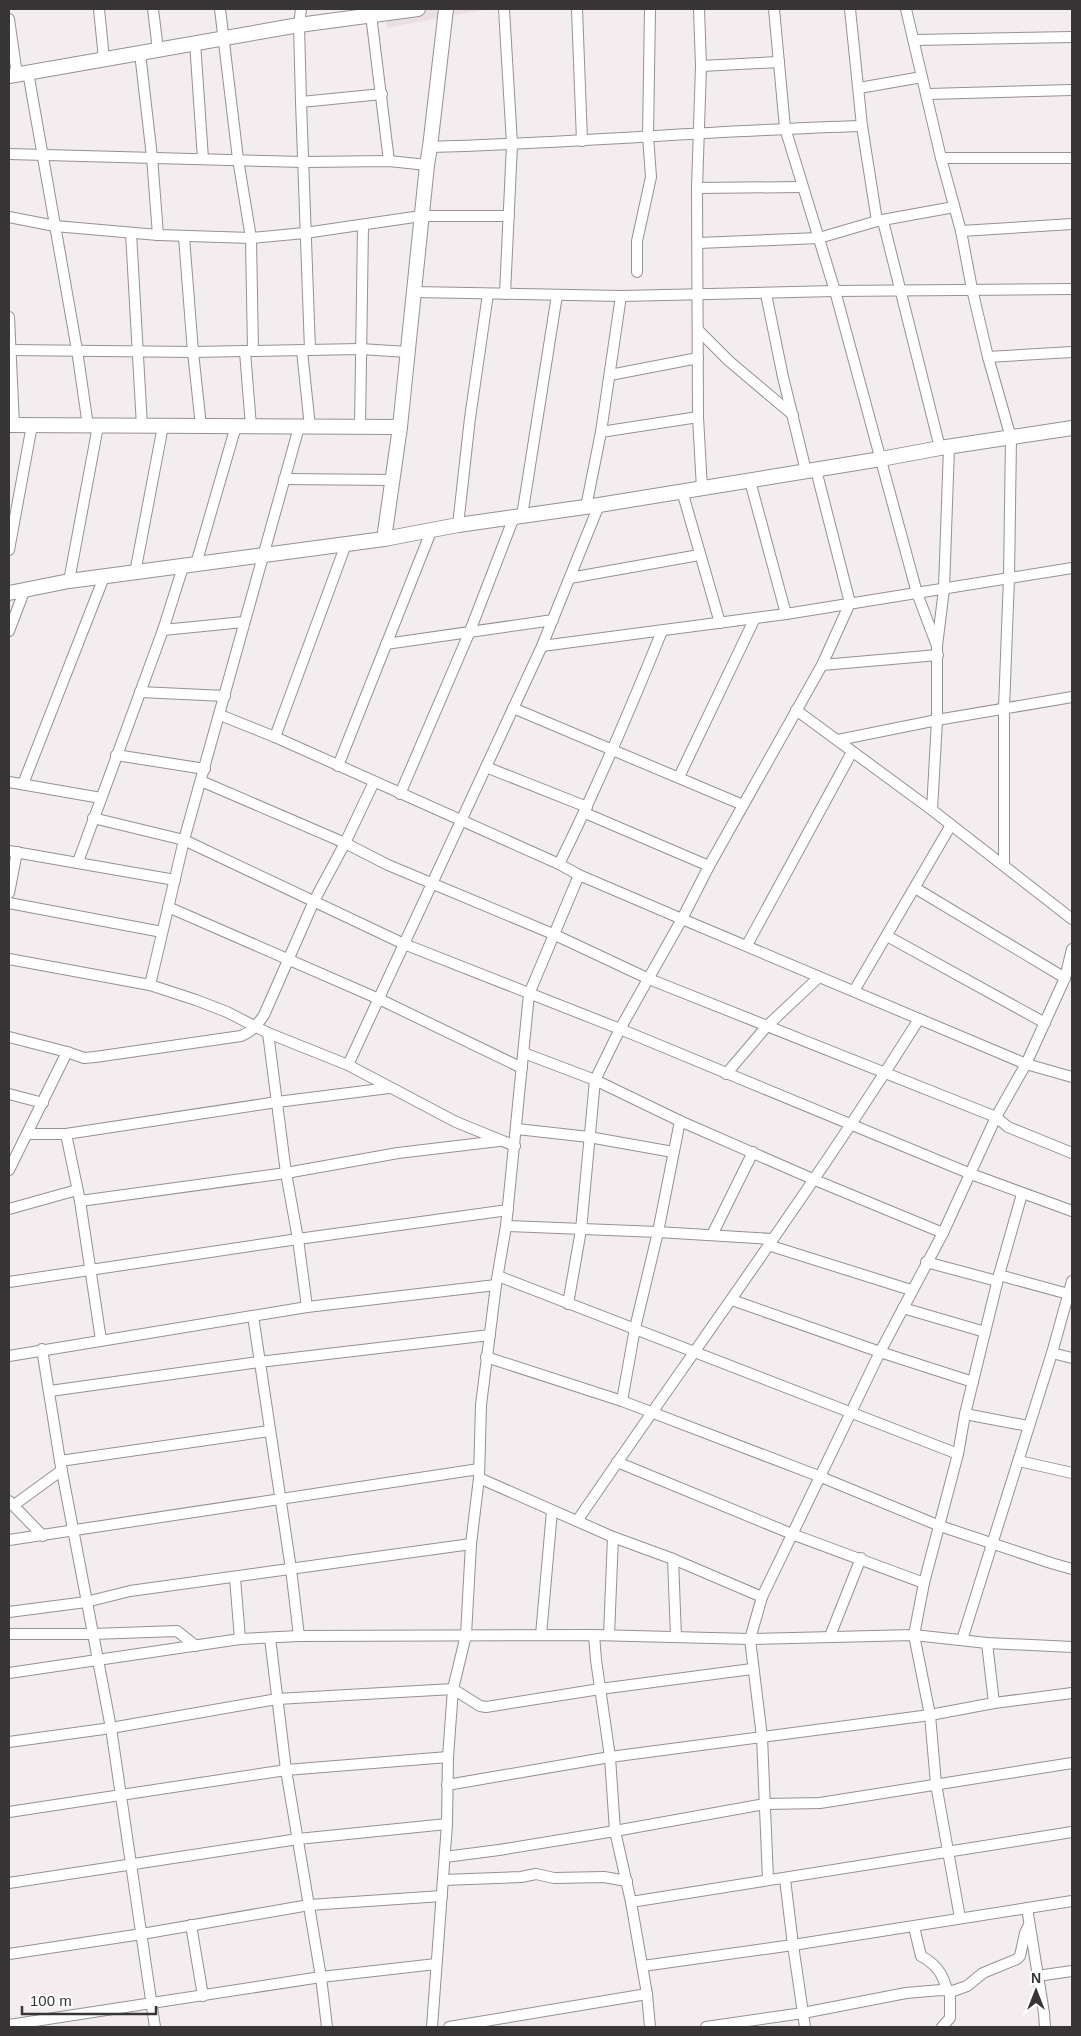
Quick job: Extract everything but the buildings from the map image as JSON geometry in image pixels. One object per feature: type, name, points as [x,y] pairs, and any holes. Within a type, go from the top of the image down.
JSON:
[{"type":"street","points":[[99,9],[104,59]]},
{"type":"street","points":[[153,9],[158,50]]},
{"type":"street","points":[[220,9],[222,38],[250,238],[249,352],[251,426]]},
{"type":"street","points":[[150,985],[184,840],[220,715],[262,556],[284,479],[304,427],[306,234],[299,24],[301,9]]},
{"type":"street","points":[[18,74],[299,24],[376,12],[418,9]]},
{"type":"street","points":[[384,539],[400,427],[413,292],[446,9]]},
{"type":"street","points":[[504,9],[512,144],[505,294]]},
{"type":"street","points":[[576,9],[582,141]]},
{"type":"street","points":[[637,272],[637,241],[651,177],[648,136],[650,9]]},
{"type":"street","points":[[699,9],[701,66],[698,135],[698,417],[702,489]]},
{"type":"street","points":[[774,9],[785,128],[835,291],[917,593],[937,651]]},
{"type":"street","points":[[850,9],[862,126],[880,221],[902,290],[945,448],[944,589],[937,651],[937,720],[932,810]]},
{"type":"street","points":[[906,9],[922,77],[928,94],[941,158],[961,231],[988,357],[1011,438],[1009,578],[1004,708],[1004,866]]},
{"type":"street","points":[[376,12],[389,162]]},
{"type":"street","points":[[9,19],[18,74],[41,154],[93,426],[69,581]]},
{"type":"street","points":[[914,40],[1072,37]]},
{"type":"street","points":[[194,42],[203,158]]},
{"type":"street","points":[[140,53],[152,157],[158,235]]},
{"type":"street","points":[[701,66],[778,62]]},
{"type":"street","points":[[859,88],[922,77]]},
{"type":"street","points":[[928,94],[1072,90]]},
{"type":"street","points":[[301,102],[382,94]]},
{"type":"street","points":[[430,147],[698,135],[785,128],[862,126]]},
{"type":"street","points":[[9,154],[304,162],[389,162],[427,165]]},
{"type":"street","points":[[941,158],[1072,158]]},
{"type":"street","points":[[698,188],[802,187]]},
{"type":"street","points":[[699,243],[819,238],[880,221],[954,207]]},
{"type":"street","points":[[9,217],[55,226],[130,233],[184,237],[250,238],[306,234],[422,216],[509,216]]},
{"type":"street","points":[[961,231],[1072,224]]},
{"type":"street","points":[[360,427],[363,226]]},
{"type":"street","points":[[130,233],[142,426]]},
{"type":"street","points":[[184,237],[201,426]]},
{"type":"street","points":[[413,292],[621,296],[835,291],[1072,289]]},
{"type":"street","points":[[458,525],[470,418],[488,294]]},
{"type":"street","points":[[568,1304],[581,1230],[595,1080],[620,1029],[682,920],[709,866],[822,665],[850,603],[793,415],[766,294]]},
{"type":"street","points":[[400,794],[518,517],[557,295]]},
{"type":"street","points":[[348,1066],[542,646],[570,578],[593,506],[601,432],[621,296]]},
{"type":"street","points":[[9,317],[12,425],[400,427]]},
{"type":"street","points":[[699,331],[729,361],[793,415]]},
{"type":"street","points":[[10,350],[249,352],[360,349],[408,352]]},
{"type":"street","points":[[988,357],[1072,352]]},
{"type":"street","points":[[610,375],[698,358]]},
{"type":"street","points":[[601,432],[698,417]]},
{"type":"street","points":[[9,550],[32,425]]},
{"type":"street","points":[[134,573],[163,426]]},
{"type":"street","points":[[78,862],[163,630],[190,566],[236,426]]},
{"type":"street","points":[[9,592],[69,581],[384,539],[432,529],[702,489],[1072,428]]},
{"type":"street","points":[[284,479],[393,480]]},
{"type":"street","points":[[750,481],[786,614]]},
{"type":"street","points":[[682,491],[720,623]]},
{"type":"street","points":[[338,766],[432,529]]},
{"type":"street","points":[[275,737],[346,544]]},
{"type":"street","points":[[570,578],[699,555]]},
{"type":"street","points":[[542,646],[786,614],[1072,568]]},
{"type":"street","points":[[24,784],[104,577]]},
{"type":"street","points":[[9,632],[25,589]]},
{"type":"street","points":[[679,777],[755,618]]},
{"type":"street","points":[[386,644],[553,620]]},
{"type":"street","points":[[163,630],[244,622]]},
{"type":"street","points":[[559,864],[613,750],[662,631]]},
{"type":"street","points":[[822,665],[937,651]]},
{"type":"street","points":[[140,692],[225,696]]},
{"type":"street","points":[[838,740],[937,720],[1072,697]]},
{"type":"street","points":[[513,708],[542,718],[743,805]]},
{"type":"street","points":[[796,710],[932,810],[1072,919]]},
{"type":"street","points":[[220,715],[275,737],[682,920],[747,945],[919,1020],[1026,1064],[1072,1078]]},
{"type":"street","points":[[747,945],[852,752]]},
{"type":"street","points":[[116,755],[205,769]]},
{"type":"street","points":[[486,767],[709,866]]},
{"type":"street","points":[[9,782],[101,798]]},
{"type":"street","points":[[201,782],[345,843],[432,884],[553,934],[649,978],[996,1117],[1008,1127],[1072,1153]]},
{"type":"street","points":[[9,1037],[84,1058],[241,1036],[249,1033],[264,1015],[314,901],[345,843],[374,782]]},
{"type":"street","points":[[93,818],[184,840],[404,944],[620,1029],[971,1174],[1072,1211]]},
{"type":"street","points":[[854,991],[951,825]]},
{"type":"street","points":[[9,893],[13,852],[175,880]]},
{"type":"street","points":[[432,2027],[443,1880],[453,1689],[466,1635],[471,1544],[479,1474],[481,1405],[486,1357],[508,1210],[529,994],[579,875]]},
{"type":"street","points":[[915,888],[1065,978]]},
{"type":"street","points":[[9,903],[162,932]]},
{"type":"street","points":[[168,907],[379,1000],[522,1068]]},
{"type":"street","points":[[887,936],[1046,1023]]},
{"type":"street","points":[[768,1879],[762,1737],[752,1669],[750,1639],[762,1597],[880,1352],[911,1290],[943,1233],[996,1117],[1026,1064],[1046,1023],[1070,967],[1072,949]]},
{"type":"street","points":[[9,959],[150,985],[196,1000],[268,1033],[348,1066],[456,1122],[515,1146]]},
{"type":"street","points":[[726,1074],[767,1026],[819,977]]},
{"type":"street","points":[[577,1522],[732,1300],[770,1242],[815,1180],[850,1123],[919,1020]]},
{"type":"street","points":[[268,1033],[286,1173],[298,1238],[307,1307]]},
{"type":"street","points":[[9,1170],[12,1155],[28,1134],[67,1052]]},
{"type":"street","points":[[524,1053],[595,1080],[680,1121],[943,1233]]},
{"type":"street","points":[[28,1134],[66,1134],[277,1102],[389,1088]]},
{"type":"street","points":[[9,1094],[43,1103]]},
{"type":"street","points":[[622,1401],[635,1328],[658,1232],[680,1121]]},
{"type":"street","points":[[517,1128],[589,1137],[673,1152]]},
{"type":"street","points":[[66,1134],[80,1201],[101,1340]]},
{"type":"street","points":[[80,1201],[286,1173],[398,1153],[500,1141]]},
{"type":"street","points":[[712,1235],[753,1152]]},
{"type":"street","points":[[9,1209],[77,1190]]},
{"type":"street","points":[[960,1918],[936,1784],[930,1714],[914,1635],[924,1583],[958,1454],[965,1414],[998,1278],[1022,1194]]},
{"type":"street","points":[[9,1282],[298,1238],[508,1210]]},
{"type":"street","points":[[506,1226],[712,1235],[770,1242],[911,1290]]},
{"type":"street","points":[[926,1262],[1070,1294]]},
{"type":"street","points":[[9,1356],[42,1349],[307,1307],[497,1280],[635,1328],[850,1414],[958,1454]]},
{"type":"street","points":[[962,1640],[994,1543],[1028,1426],[1070,1294],[1072,1281]]},
{"type":"street","points":[[732,1300],[880,1352],[973,1382]]},
{"type":"street","points":[[903,1308],[985,1332]]},
{"type":"street","points":[[252,1316],[291,1568],[299,1636]]},
{"type":"street","points":[[50,1391],[259,1362],[490,1335]]},
{"type":"street","points":[[42,1349],[61,1466],[110,1728],[132,1864],[155,2027]]},
{"type":"street","points":[[1052,1353],[1072,1358]]},
{"type":"street","points":[[486,1357],[622,1401],[820,1477],[940,1526],[1072,1569]]},
{"type":"street","points":[[965,1414],[1028,1426]]},
{"type":"street","points":[[43,1536],[11,1503],[61,1466],[269,1431]]},
{"type":"street","points":[[1019,1460],[1072,1473]]},
{"type":"street","points":[[618,1462],[792,1534],[861,1558],[924,1583]]},
{"type":"street","points":[[9,1540],[280,1500],[479,1474],[577,1522],[762,1597]]},
{"type":"street","points":[[541,1635],[552,1511]]},
{"type":"street","points":[[609,1635],[613,1537]]},
{"type":"street","points":[[9,1612],[86,1602],[130,1591],[471,1544]]},
{"type":"street","points":[[830,1636],[861,1558]]},
{"type":"street","points":[[674,1560],[676,1637]]},
{"type":"street","points":[[235,1578],[240,1640]]},
{"type":"street","points":[[9,1634],[177,1631],[196,1646]]},
{"type":"street","points":[[594,1635],[610,1757],[615,1832],[631,1902],[647,1994],[650,2027]]},
{"type":"street","points":[[9,1672],[240,1640],[299,1636],[609,1635],[750,1639],[914,1635],[987,1643],[1072,1646]]},
{"type":"street","points":[[270,1638],[286,1770],[321,1977],[327,2027]]},
{"type":"street","points":[[987,1643],[994,1703]]},
{"type":"street","points":[[9,1742],[110,1728],[277,1699],[453,1689],[480,1706],[486,1707],[752,1669]]},
{"type":"street","points":[[447,1785],[610,1757],[930,1714],[1072,1692]]},
{"type":"street","points":[[9,1812],[286,1770],[448,1757]]},
{"type":"street","points":[[444,1857],[615,1832],[765,1804],[820,1803],[1072,1763]]},
{"type":"street","points":[[9,1883],[298,1839],[446,1824]]},
{"type":"street","points":[[631,1902],[949,1850],[1072,1832]]},
{"type":"street","points":[[443,1880],[521,1877],[536,1874],[554,1878],[604,1877],[627,1881]]},
{"type":"street","points":[[785,1878],[805,2027]]},
{"type":"street","points":[[9,1954],[142,1934],[308,1905],[442,1896]]},
{"type":"street","points":[[642,1966],[1072,1902]]},
{"type":"street","points":[[1027,1908],[1045,2027]]},
{"type":"street","points":[[706,2027],[802,2013],[906,1993],[960,1989],[983,1973],[1017,1959],[1020,1956],[1029,1924]]},
{"type":"street","points":[[191,1925],[203,1996]]},
{"type":"street","points":[[914,1927],[921,1956],[930,1960],[943,1977],[948,1991],[950,2018],[942,2027]]},
{"type":"street","points":[[9,2025],[321,1977],[436,1964]]},
{"type":"street","points":[[1037,1976],[1072,1971]]},
{"type":"street","points":[[449,2027],[647,1994]]},
{"type":"shaded area","points":[[385,9],[488,9],[387,28]]}]
